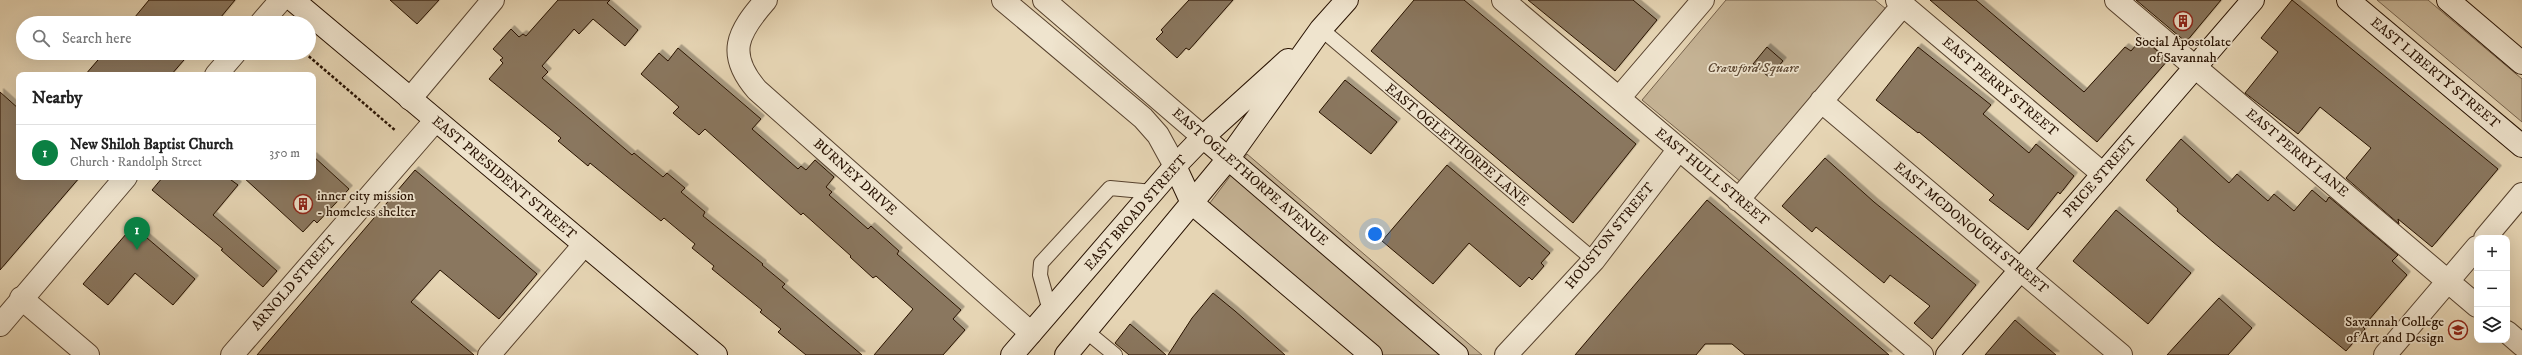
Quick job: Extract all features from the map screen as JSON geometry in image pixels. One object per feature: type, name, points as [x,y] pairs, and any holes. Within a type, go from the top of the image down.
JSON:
[{"type":"street","points":[[267,16],[281,0]]},
{"type":"street","name":"EAST PRESIDENT STREET","points":[[293,0],[312,16]]},
{"type":"street","points":[[410,99],[493,0]]},
{"type":"street","name":"BURNEY DRIVE","points":[[766,0],[742,30],[737,47],[738,61],[744,75],[757,90],[1031,333]]},
{"type":"street","name":"EAST OGLETHORPE AVENUE","points":[[1003,0],[1143,118],[1158,135],[1175,166],[1192,203],[1371,355]]},
{"type":"street","name":"EAST OGLETHORPE AVENUE","points":[[1044,0],[1457,355]]},
{"type":"street","name":"EAST BROAD STREET","points":[[1012,355],[1175,166],[1203,136],[1321,29],[1347,0]]},
{"type":"street","name":"EAST HULL STREET","points":[[1503,0],[1922,355]]},
{"type":"street","name":"EAST PERRY LANE","points":[[2116,0],[2474,303]]},
{"type":"street","name":"PRICE STREET","points":[[1947,355],[2253,0]]},
{"type":"street","name":"EAST LIBERTY STREET","points":[[2348,0],[2522,146]]},
{"type":"street","points":[[2448,0],[2522,63]]},
{"type":"street","points":[[1619,98],[1696,2]]},
{"type":"street","points":[[1738,200],[1821,102],[1900,3]]},
{"type":"street","name":"EAST PERRY STREET","points":[[1900,3],[2103,174]]},
{"type":"street","name":"EAST PRESIDENT STREET","points":[[316,19],[435,121],[716,355]]},
{"type":"street","name":"EAST BROAD STREET","points":[[1066,355],[1228,159],[1321,29]]},
{"type":"street","points":[[219,72],[229,60]]},
{"type":"street","name":"EAST MCDONOUGH STREET","points":[[1821,102],[2121,355]]},
{"type":"street","name":"ARNOLD STREET","points":[[232,355],[435,121]]},
{"type":"street","name":"HOUSTON STREET","points":[[1506,355],[1594,260],[1679,149]]},
{"type":"street","points":[[0,325],[21,298],[123,180]]},
{"type":"street","points":[[2488,235],[2522,194]]},
{"type":"street","points":[[489,355],[584,245]]},
{"type":"street","points":[[2385,355],[2474,251]]},
{"type":"street","points":[[21,298],[88,355]]},
{"type":"street","points":[[2510,335],[2522,345]]},
{"type":"lane","name":"EAST OGLETHORPE LANE","points":[[1321,29],[1594,260]]},
{"type":"lane","points":[[1050,312],[1040,275],[1041,263],[1110,188],[1153,192]]},
{"type":"lane","points":[[1086,332],[1115,355]]},
{"type":"path","points":[[313,60],[400,134]]},
{"type":"green space","name":"Crawford Square","points":[[1726,0],[1875,0],[1886,9],[1741,182],[1642,100]]},
{"type":"green space","points":[[2377,0],[2428,0],[2522,79],[2522,122]]},
{"type":"green space","points":[[1247,154],[1482,355],[1359,355],[1197,220]]},
{"type":"building","points":[[149,0],[235,0],[222,16],[136,16]]},
{"type":"building","points":[[390,0],[439,0],[417,24]]},
{"type":"building","points":[[558,0],[610,0],[607,3],[638,30],[625,46],[593,19],[579,34],[574,29],[542,66],[548,72],[542,78],[632,155],[634,153],[663,177],[667,173],[685,188],[681,192],[705,212],[703,216],[763,264],[762,265],[785,284],[782,287],[862,355],[806,355],[778,332],[781,329],[760,312],[762,310],[712,269],[714,266],[692,248],[695,244],[664,218],[661,221],[590,163],[588,166],[558,141],[561,138],[489,79],[503,63],[500,60],[503,58],[493,49],[511,29],[519,37],[523,34],[526,36]]},
{"type":"building","points":[[1189,0],[1233,0],[1189,50],[1186,48],[1177,58],[1156,39],[1163,32],[1161,30]]},
{"type":"building","points":[[1414,0],[1464,0],[1636,144],[1573,223],[1371,51]]},
{"type":"building","points":[[1528,0],[1633,0],[1657,20],[1615,71]]},
{"type":"building","points":[[1930,0],[1976,0],[2084,92],[2125,47],[2131,51],[2142,38],[2168,60],[2097,142]]},
{"type":"building","name":"Social Apostolate of Savannah","points":[[2136,0],[2221,0],[2186,42]]},
{"type":"building","points":[[2292,0],[2498,169],[2432,247],[2398,219],[2399,224],[2346,178],[2371,148],[2320,107],[2298,134],[2245,93],[2278,52],[2261,38]]},
{"type":"building","points":[[1767,47],[1783,61],[1769,77],[1753,64]]},
{"type":"building","points":[[1918,47],[1991,105],[1983,114],[2029,153],[2036,144],[2074,176],[2060,194],[2058,192],[2028,230],[1989,200],[1994,195],[1919,132],[1918,133],[1876,100]]},
{"type":"building","points":[[678,48],[761,119],[752,129],[798,169],[801,166],[806,170],[815,160],[834,177],[826,187],[832,192],[829,195],[868,229],[871,226],[899,251],[897,254],[961,310],[953,319],[965,330],[943,355],[874,355],[913,309],[876,276],[873,278],[803,213],[801,215],[705,129],[699,135],[673,113],[679,107],[641,74],[659,53],[668,61]]},
{"type":"building","points":[[98,60],[184,60],[174,72],[88,72]]},
{"type":"building","points":[[1345,80],[1397,122],[1371,154],[1319,112]]},
{"type":"building","points":[[0,92],[16,106],[16,180],[77,180],[0,270]]},
{"type":"building","points":[[2181,139],[2229,183],[2237,174],[2268,201],[2274,194],[2294,211],[2312,190],[2326,202],[2329,197],[2398,255],[2392,261],[2407,275],[2363,327],[2365,329],[2346,351],[2213,242],[2177,211],[2178,209],[2146,180]]},
{"type":"building","points":[[1825,158],[1874,202],[1976,285],[1932,339],[1914,323],[1930,306],[1890,275],[1884,283],[1816,227],[1812,232],[1782,206]]},
{"type":"building","name":"inner city mission - homeless shelter","points":[[316,159],[349,189],[317,223],[314,220],[303,232],[246,180],[316,180]]},
{"type":"building","points":[[1447,165],[1550,253],[1541,263],[1544,266],[1532,280],[1529,277],[1520,287],[1469,243],[1433,284],[1382,241]]},
{"type":"building","points":[[415,170],[537,274],[499,319],[440,270],[411,302],[474,355],[257,355]]},
{"type":"building","points":[[160,180],[231,180],[238,185],[213,215],[277,271],[263,287],[221,250],[223,249],[152,190]]},
{"type":"building","points":[[1707,200],[1889,355],[1745,355],[1732,344],[1705,344],[1696,355],[1575,355]]},
{"type":"building","points":[[2116,210],[2191,273],[2148,324],[2073,261]]},
{"type":"building","points":[[133,226],[195,279],[173,305],[135,273],[108,305],[83,284]]},
{"type":"building","points":[[1213,293],[1285,355],[1168,355],[1192,318]]},
{"type":"building","points":[[2219,298],[2252,328],[2228,355],[2167,355]]},
{"type":"building","points":[[2015,320],[2032,335],[2056,355],[1985,355]]},
{"type":"building","points":[[1130,324],[1166,355],[1129,355],[1115,343]]},
{"type":"place","name":"Social Apostolate of Savannah","points":[[2183,21]]},
{"type":"place","name":"inner city mission - homeless shelter","points":[[303,204]]},
{"type":"place","name":"New Shiloh Baptist Church","points":[[137,250]]},
{"type":"place","name":"Savannah College of Art and Design","points":[[2458,330]]}]
